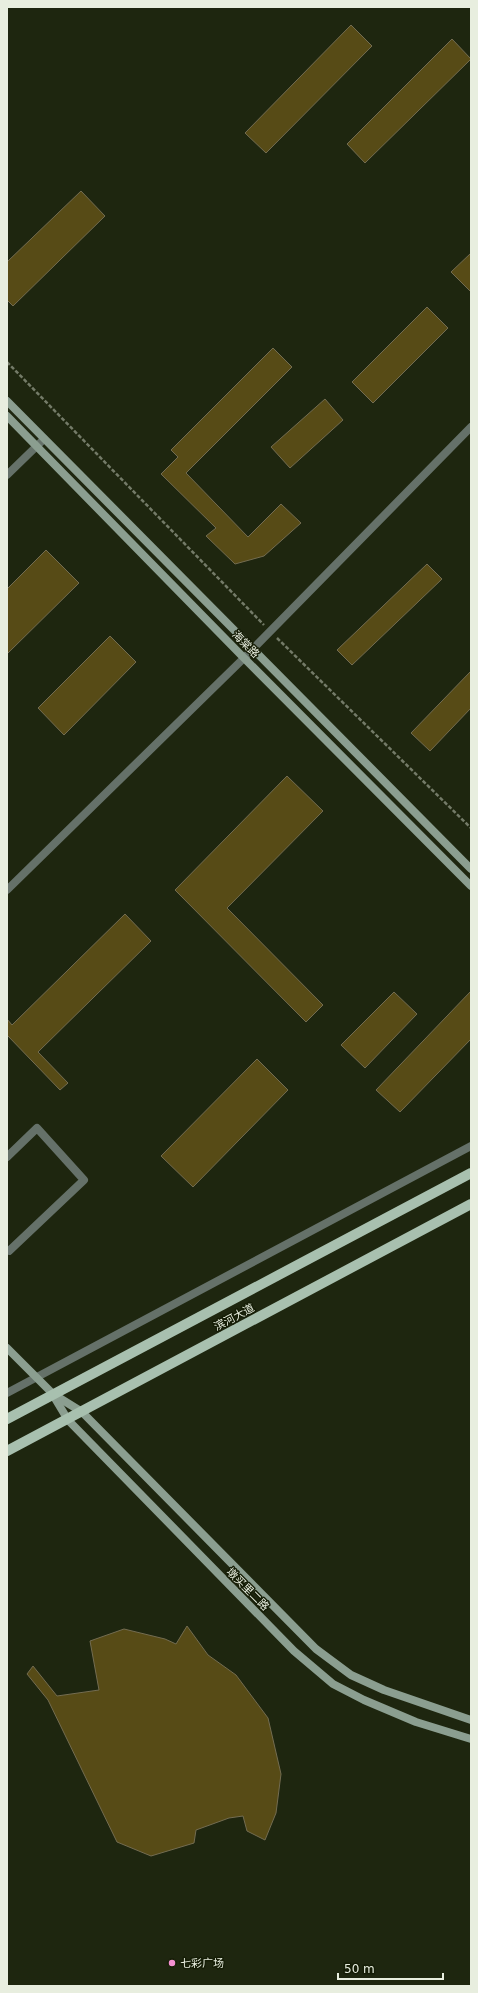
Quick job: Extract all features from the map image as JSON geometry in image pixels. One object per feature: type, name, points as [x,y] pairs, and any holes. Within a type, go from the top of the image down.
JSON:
[{"type":"main road","name":"滨河大道","points":[[7,1419],[471,1173]]},
{"type":"main road","name":"滨河大道","points":[[7,1451],[36,1434],[68,1420],[471,1204]]},
{"type":"street","name":"海棠路","points":[[7,401],[471,869]]},
{"type":"street","name":"海棠路","points":[[7,416],[244,658],[471,886]]},
{"type":"street","points":[[7,890],[244,658],[471,427]]},
{"type":"street","points":[[7,475],[44,439]]},
{"type":"street","points":[[7,1157],[37,1128],[84,1180],[9,1251],[7,1250]]},
{"type":"street","points":[[7,1393],[35,1376],[471,1146]]},
{"type":"street","name":"墩买里二路","points":[[7,1348],[53,1394],[82,1412],[316,1649],[352,1675],[384,1690],[471,1720]]},
{"type":"street","name":"墩买里二路","points":[[53,1394],[68,1420],[294,1651],[332,1684],[364,1700],[416,1722],[471,1739]]},
{"type":"path","points":[[7,362],[270,631],[471,828]]},
{"type":"building","points":[[351,25],[372,46],[266,153],[245,133]]},
{"type":"building","points":[[452,39],[471,59],[365,163],[347,144]]},
{"type":"building","points":[[81,191],[105,216],[13,306],[7,300],[7,262]]},
{"type":"building","points":[[471,253],[471,292],[451,272]]},
{"type":"building","points":[[427,307],[448,328],[373,403],[352,382]]},
{"type":"building","points":[[273,348],[292,367],[186,473],[248,537],[281,504],[301,523],[264,556],[235,564],[206,536],[216,528],[161,474],[178,457],[171,450]]},
{"type":"building","points":[[325,399],[343,420],[290,468],[271,447]]},
{"type":"building","points":[[46,550],[79,583],[7,654],[7,589]]},
{"type":"building","points":[[427,564],[442,579],[352,665],[337,650]]},
{"type":"building","points":[[110,636],[136,662],[64,735],[38,708]]},
{"type":"building","points":[[471,671],[471,708],[430,751],[411,733]]},
{"type":"building","points":[[287,776],[323,811],[227,908],[323,1005],[306,1022],[175,890]]},
{"type":"building","points":[[125,914],[151,941],[38,1052],[68,1083],[60,1090],[7,1035],[7,1019],[12,1025]]},
{"type":"building","points":[[471,991],[471,1039],[400,1112],[376,1090]]},
{"type":"building","points":[[394,992],[417,1014],[365,1068],[341,1045]]},
{"type":"building","points":[[257,1059],[288,1090],[193,1187],[161,1156]]},
{"type":"building","points":[[187,1626],[208,1655],[236,1675],[268,1718],[281,1774],[276,1813],[265,1840],[247,1831],[243,1816],[229,1818],[196,1830],[194,1843],[151,1856],[117,1842],[48,1700],[27,1674],[33,1666],[57,1696],[99,1690],[90,1641],[124,1629],[165,1639],[176,1644]]},
{"type":"place","name":"七彩广场","points":[[172,1963]]}]
